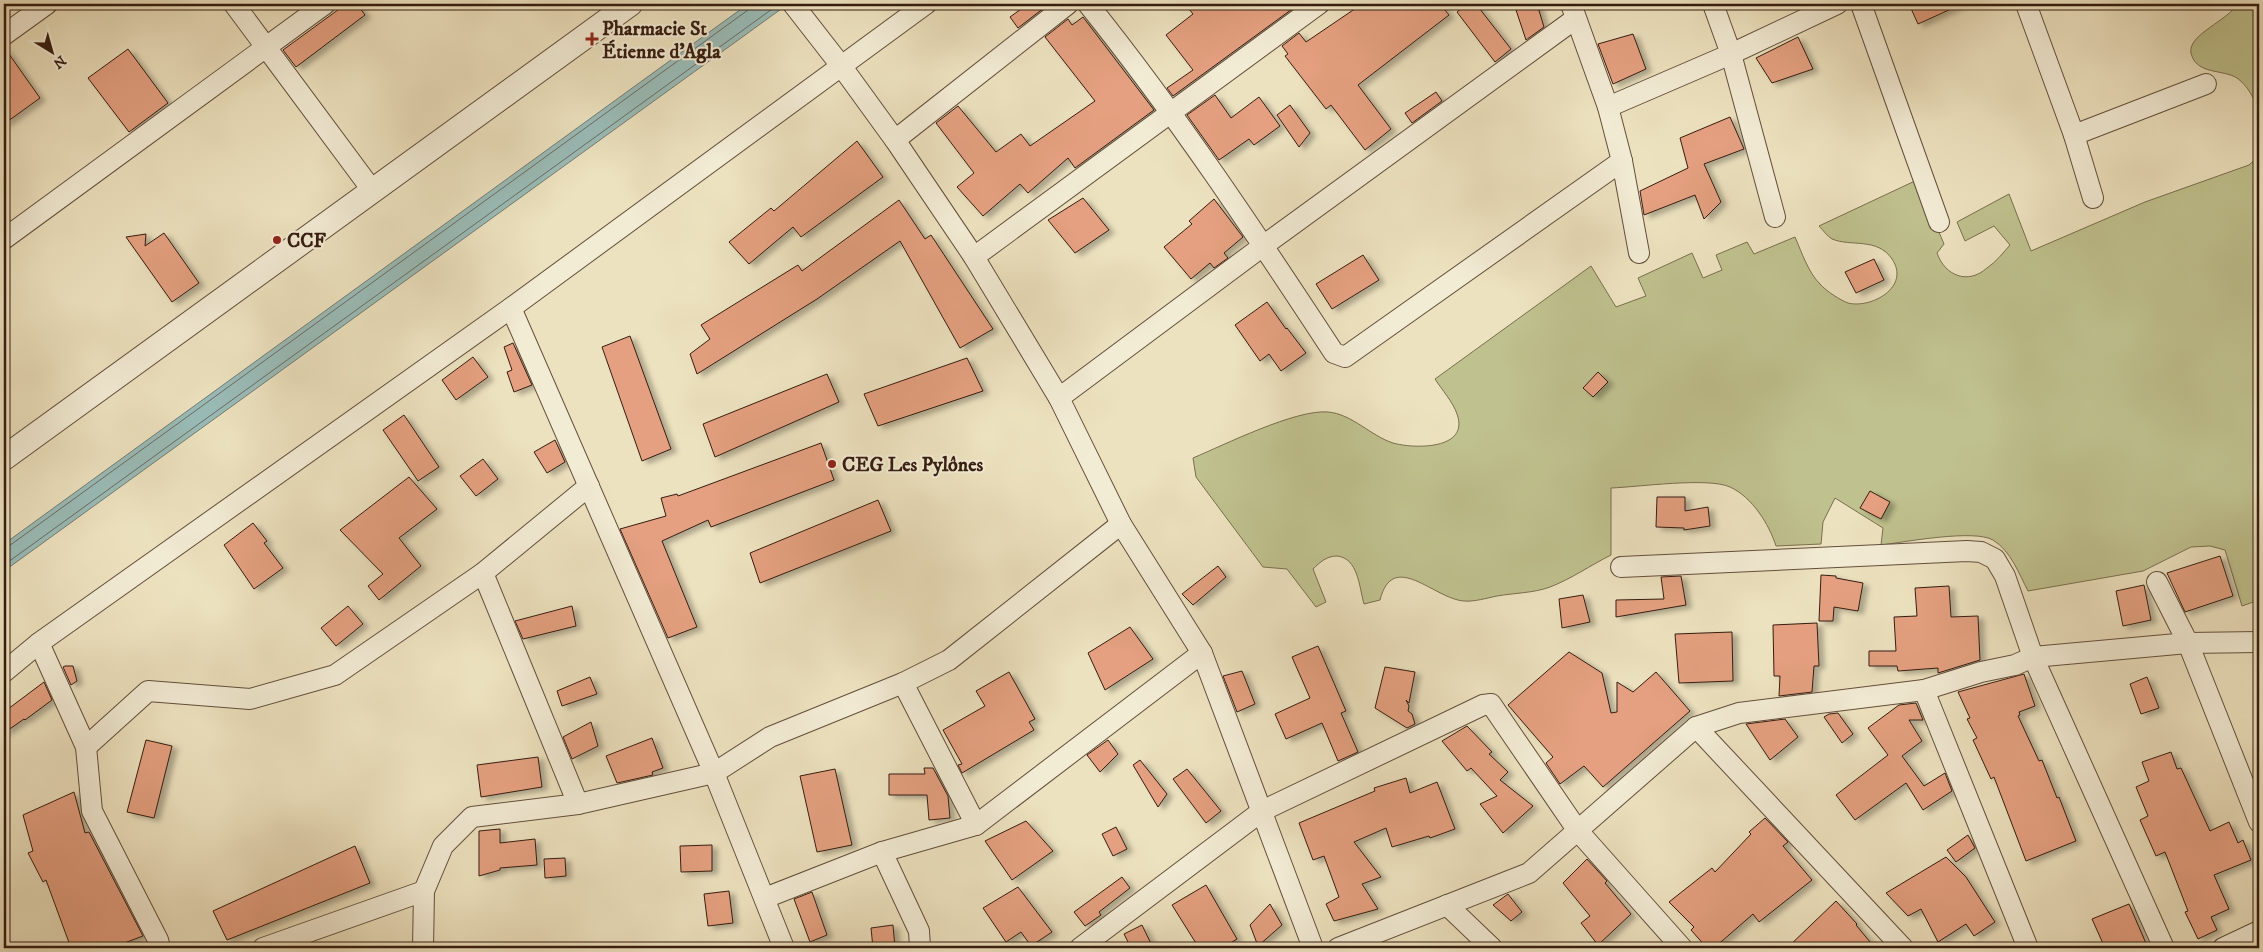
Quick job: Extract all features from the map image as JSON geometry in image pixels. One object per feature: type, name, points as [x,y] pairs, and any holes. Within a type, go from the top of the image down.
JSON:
[{"type":"street","points":[[4,35],[47,4]]},
{"type":"street","points":[[234,4],[372,190]]},
{"type":"street","points":[[4,239],[325,4]]},
{"type":"street","points":[[4,458],[630,4]]},
{"type":"street","points":[[793,4],[895,140],[974,257],[1059,398],[1121,524],[1202,653],[1313,948]]},
{"type":"street","points":[[4,672],[39,643],[511,308],[926,4]]},
{"type":"street","points":[[895,140],[1068,4]]},
{"type":"street","points":[[1088,4],[1135,63],[1264,246],[1334,353],[1345,357],[1622,161]]},
{"type":"street","points":[[974,257],[1319,4]]},
{"type":"street","points":[[1713,4],[1732,54],[1775,217]]},
{"type":"street","points":[[1608,107],[1732,54],[1837,4]]},
{"type":"street","points":[[1861,4],[1939,222]]},
{"type":"street","points":[[2026,4],[2074,135],[2093,198]]},
{"type":"street","points":[[1059,398],[1264,246],[1573,11],[1608,107],[1622,161],[1639,253]]},
{"type":"street","points":[[2074,135],[2206,84]]},
{"type":"street","points":[[511,308],[714,773],[784,948]]},
{"type":"street","points":[[86,746],[148,691],[250,699],[334,674],[483,573],[589,486]]},
{"type":"street","points":[[423,948],[424,891],[443,846],[472,817],[578,804],[714,773],[770,736],[903,683],[949,660],[1121,524]]},
{"type":"street","points":[[1621,567],[1967,550],[1981,552],[1995,559],[2005,576],[2033,657],[2164,948]]},
{"type":"street","points":[[483,573],[578,804]]},
{"type":"street","points":[[2157,582],[2188,643],[2259,822]]},
{"type":"street","points":[[1338,948],[1372,943],[1447,905],[1529,873],[1696,727],[1740,713],[1924,690],[1981,672],[2014,665],[2033,657],[2188,643],[2259,642]]},
{"type":"street","points":[[39,643],[86,746],[92,811],[158,940],[160,948]]},
{"type":"street","points":[[764,898],[882,852],[976,825],[1202,653]]},
{"type":"street","points":[[903,683],[976,825]]},
{"type":"street","points":[[1924,690],[2028,948]]},
{"type":"street","points":[[1080,948],[1262,810],[1483,705],[1491,704],[1578,831],[1682,948]]},
{"type":"street","points":[[1696,727],[1903,948]]},
{"type":"street","points":[[882,852],[919,931],[920,948]]},
{"type":"street","points":[[263,948],[424,891]]},
{"type":"street","points":[[1447,905],[1492,948]]},
{"type":"street","points":[[2223,948],[2259,931]]},
{"type":"green space","points":[[2237,4],[2259,4],[2259,110],[2250,92],[2241,81],[2231,75],[2198,65],[2191,53],[2195,40],[2233,10]]},
{"type":"green space","points":[[2259,156],[2259,600],[2242,606],[2225,550],[2210,546],[2191,547],[2143,571],[2028,591],[2005,550],[1993,540],[1984,537],[1939,537],[1881,545],[1883,528],[1835,498],[1823,522],[1821,544],[1776,546],[1759,512],[1745,497],[1730,487],[1706,483],[1672,483],[1611,488],[1611,555],[1550,587],[1531,592],[1464,601],[1452,598],[1404,577],[1394,578],[1386,585],[1380,600],[1364,604],[1359,581],[1353,567],[1344,558],[1333,556],[1324,560],[1313,569],[1326,602],[1316,607],[1287,569],[1263,567],[1196,477],[1193,458],[1260,429],[1298,416],[1314,413],[1328,412],[1337,414],[1385,440],[1402,445],[1426,446],[1448,441],[1455,435],[1459,426],[1457,414],[1435,379],[1591,266],[1616,307],[1646,296],[1638,278],[1692,253],[1703,278],[1722,270],[1716,255],[1747,242],[1754,254],[1795,237],[1809,268],[1823,287],[1848,303],[1867,303],[1886,294],[1892,287],[1896,279],[1897,269],[1892,259],[1886,252],[1871,245],[1832,239],[1819,226],[1917,180],[1944,244],[1937,253],[1941,261],[1951,272],[1965,277],[1980,273],[1993,263],[2010,245],[1994,226],[1965,241],[1957,222],[2009,194],[2031,251],[2145,202],[2249,165]]},
{"type":"water","points":[[748,4],[788,4],[4,571],[4,544]]},
{"type":"building","points":[[346,4],[357,4],[365,15],[296,67],[283,50]]},
{"type":"building","points":[[1028,4],[1049,4],[1018,28],[1010,17]]},
{"type":"building","points":[[1185,4],[1299,4],[1173,96],[1167,88],[1193,70],[1166,35],[1193,14]]},
{"type":"building","points":[[1362,4],[1440,4],[1449,15],[1358,85],[1391,129],[1365,150],[1331,105],[1326,109],[1285,56],[1288,54],[1282,46],[1299,33],[1306,42]]},
{"type":"building","points":[[1467,4],[1476,4],[1511,49],[1495,62],[1457,12]]},
{"type":"building","points":[[1514,4],[1537,4],[1544,27],[1526,40]]},
{"type":"building","points":[[1909,4],[1962,4],[1918,24]]},
{"type":"building","points":[[1083,17],[1154,110],[1075,168],[1068,158],[1028,193],[1020,184],[983,216],[957,187],[974,173],[936,123],[958,106],[996,152],[1021,134],[1030,146],[1095,101],[1045,37],[1068,19],[1072,25]]},
{"type":"building","points":[[1633,34],[1646,69],[1613,84],[1598,44]]},
{"type":"building","points":[[1798,37],[1813,69],[1772,83],[1756,58]]},
{"type":"building","points":[[4,47],[40,98],[4,124]]},
{"type":"building","points":[[128,49],[168,103],[129,132],[88,78]]},
{"type":"building","points":[[1436,92],[1442,101],[1412,123],[1405,113]]},
{"type":"building","points":[[1215,95],[1231,118],[1259,97],[1280,126],[1254,145],[1249,139],[1219,160],[1187,115]]},
{"type":"building","points":[[1290,105],[1310,133],[1299,147],[1277,115]]},
{"type":"building","points":[[1730,117],[1744,149],[1704,164],[1721,202],[1704,219],[1695,195],[1644,215],[1640,191],[1688,168],[1680,138]]},
{"type":"building","points":[[857,141],[883,177],[801,237],[793,227],[749,264],[729,242],[771,208],[774,211]]},
{"type":"building","points":[[1083,198],[1109,230],[1075,253],[1048,220]]},
{"type":"building","points":[[1214,199],[1243,237],[1224,253],[1228,258],[1214,268],[1210,263],[1191,279],[1164,247],[1192,224],[1189,221]]},
{"type":"building","points":[[899,200],[925,239],[931,235],[993,329],[960,348],[900,241],[817,299],[697,374],[690,354],[710,339],[701,325],[798,265],[802,271]]},
{"type":"building","points":[[164,233],[199,283],[172,302],[126,237],[146,234],[145,246]]},
{"type":"building","points":[[1363,255],[1379,280],[1332,309],[1316,284]]},
{"type":"building","points":[[1874,259],[1884,280],[1856,293],[1845,272]]},
{"type":"building","points":[[1267,302],[1306,353],[1281,371],[1269,354],[1260,361],[1235,325]]},
{"type":"building","points":[[630,336],[671,449],[642,461],[602,347]]},
{"type":"building","points":[[513,343],[532,385],[514,392],[507,372],[512,370],[504,347]]},
{"type":"building","points":[[473,357],[488,377],[456,400],[442,380]]},
{"type":"building","points":[[967,358],[983,391],[878,426],[864,394]]},
{"type":"building","points":[[1598,372],[1608,382],[1593,397],[1583,388]]},
{"type":"building","points":[[827,374],[839,402],[715,457],[703,424]]},
{"type":"building","points":[[404,415],[439,467],[418,481],[383,430]]},
{"type":"building","points":[[555,440],[565,462],[547,473],[534,452]]},
{"type":"building","points":[[821,443],[834,480],[711,527],[708,520],[662,541],[697,627],[668,638],[620,529],[666,516],[661,498],[677,494],[678,496]]},
{"type":"building","points":[[483,459],[498,479],[476,496],[460,476]]},
{"type":"building","points":[[409,477],[437,509],[399,538],[421,566],[379,600],[368,586],[383,574],[340,530]]},
{"type":"building","points":[[1870,491],[1890,502],[1881,519],[1860,508]]},
{"type":"building","points":[[1657,497],[1685,497],[1685,511],[1708,507],[1710,526],[1684,530],[1684,528],[1656,527]]},
{"type":"building","points":[[878,500],[891,531],[760,583],[750,553]]},
{"type":"building","points":[[253,523],[267,541],[264,543],[283,568],[254,589],[224,545]]},
{"type":"building","points":[[2220,556],[2233,596],[2185,612],[2167,573]]},
{"type":"building","points":[[1218,566],[1226,577],[1193,605],[1182,594]]},
{"type":"building","points":[[1821,575],[1836,576],[1836,578],[1863,583],[1858,611],[1834,607],[1833,621],[1819,621]]},
{"type":"building","points":[[1681,576],[1686,605],[1616,617],[1616,600],[1664,599],[1661,577]]},
{"type":"building","points":[[2144,585],[2151,620],[2123,626],[2116,591]]},
{"type":"building","points":[[1949,586],[1951,617],[1978,616],[1980,660],[1938,673],[1938,668],[1898,671],[1897,666],[1869,666],[1869,651],[1896,651],[1894,617],[1917,616],[1915,588]]},
{"type":"building","points":[[1583,595],[1590,622],[1562,628],[1559,599]]},
{"type":"building","points":[[348,606],[363,624],[336,646],[321,628]]},
{"type":"building","points":[[572,606],[576,626],[523,639],[515,621]]},
{"type":"building","points":[[1817,623],[1819,666],[1814,666],[1812,692],[1779,696],[1780,676],[1774,676],[1773,625]]},
{"type":"building","points":[[1130,627],[1153,659],[1105,690],[1088,653]]},
{"type":"building","points":[[1732,632],[1733,681],[1679,683],[1675,634]]},
{"type":"building","points":[[1318,646],[1346,711],[1341,713],[1358,752],[1338,761],[1322,723],[1286,739],[1275,714],[1310,698],[1292,657]]},
{"type":"building","points":[[1569,652],[1602,673],[1611,713],[1617,712],[1617,682],[1633,692],[1656,672],[1690,711],[1603,787],[1584,766],[1560,784],[1546,763],[1553,757],[1508,705]]},
{"type":"building","points":[[73,666],[77,681],[71,685],[63,667]]},
{"type":"building","points":[[1385,667],[1415,672],[1409,703],[1406,700],[1409,706],[1408,711],[1412,714],[1415,724],[1407,728],[1375,708]]},
{"type":"building","points":[[1242,671],[1255,704],[1237,712],[1223,676]]},
{"type":"building","points":[[1009,672],[1035,719],[1029,722],[1034,730],[962,773],[958,765],[962,764],[943,730],[985,706],[976,691]]},
{"type":"building","points":[[2024,674],[2035,706],[2019,712],[2020,715],[2018,716],[2039,761],[2042,760],[2076,841],[2026,861],[1994,777],[1991,779],[1973,740],[1977,738],[1967,719],[1970,718],[1958,692]]},
{"type":"building","points":[[590,677],[597,694],[562,706],[557,691]]},
{"type":"building","points":[[2147,677],[2159,708],[2141,714],[2130,684]]},
{"type":"building","points":[[44,682],[52,700],[4,733],[4,712]]},
{"type":"building","points":[[1916,703],[1923,720],[1909,720],[1922,741],[1902,756],[1924,786],[1945,773],[1952,791],[1923,810],[1906,783],[1855,820],[1836,795],[1888,755],[1868,728],[1899,705]]},
{"type":"building","points":[[1838,713],[1853,734],[1842,743],[1824,717],[1829,714]]},
{"type":"building","points":[[1785,719],[1798,737],[1770,760],[1746,724]]},
{"type":"building","points":[[591,722],[598,746],[572,759],[563,737]]},
{"type":"building","points":[[1467,726],[1492,752],[1489,754],[1508,772],[1500,780],[1533,806],[1503,833],[1480,804],[1497,796],[1471,768],[1467,771],[1442,741]]},
{"type":"building","points":[[652,738],[663,768],[652,772],[653,775],[617,783],[606,756]]},
{"type":"building","points":[[146,740],[172,746],[154,818],[127,812]]},
{"type":"building","points":[[1108,740],[1118,754],[1100,772],[1087,755]]},
{"type":"building","points":[[2171,752],[2177,769],[2181,768],[2210,831],[2229,822],[2238,843],[2243,840],[2251,860],[2214,875],[2229,909],[2211,917],[2217,930],[2198,939],[2185,912],[2188,911],[2165,852],[2156,856],[2140,820],[2148,816],[2136,787],[2149,781],[2142,762]]},
{"type":"building","points":[[538,757],[542,787],[481,797],[477,765]]},
{"type":"building","points":[[1140,760],[1167,794],[1158,807],[1133,765]]},
{"type":"building","points":[[924,768],[933,768],[948,796],[950,818],[929,820],[927,795],[889,795],[889,774],[925,774]]},
{"type":"building","points":[[835,769],[852,845],[817,852],[800,776]]},
{"type":"building","points":[[1187,769],[1221,811],[1206,823],[1173,779]]},
{"type":"building","points":[[1406,778],[1410,793],[1437,782],[1455,829],[1430,838],[1429,836],[1392,847],[1386,828],[1354,842],[1381,877],[1362,884],[1378,909],[1334,921],[1326,904],[1339,897],[1324,856],[1313,860],[1299,823],[1375,791],[1374,788]]},
{"type":"building","points":[[74,792],[85,833],[89,832],[143,936],[111,948],[71,948],[46,880],[43,882],[28,853],[33,851],[23,815]]},
{"type":"building","points":[[1765,818],[1788,842],[1783,846],[1812,880],[1759,922],[1753,914],[1714,948],[1707,948],[1691,930],[1694,927],[1669,902],[1712,868],[1715,872],[1751,834],[1749,832]]},
{"type":"building","points":[[1026,821],[1053,851],[1012,880],[985,841]]},
{"type":"building","points":[[1116,827],[1127,849],[1113,856],[1102,834]]},
{"type":"building","points":[[500,829],[500,843],[535,839],[537,865],[500,868],[500,870],[479,876],[479,831]]},
{"type":"building","points":[[1968,835],[1975,848],[1956,862],[1947,850]]},
{"type":"building","points":[[712,845],[712,871],[681,872],[680,846]]},
{"type":"building","points":[[355,846],[370,883],[227,940],[213,911]]},
{"type":"building","points":[[1946,857],[1966,877],[1995,922],[1974,936],[1966,924],[1938,942],[1921,909],[1908,916],[1886,893]]},
{"type":"building","points":[[565,858],[566,876],[545,878],[544,859]]},
{"type":"building","points":[[1587,859],[1607,881],[1605,883],[1631,914],[1598,945],[1581,923],[1590,916],[1563,883]]},
{"type":"building","points":[[1122,877],[1130,888],[1099,912],[1101,915],[1085,926],[1074,912]]},
{"type":"building","points":[[1206,885],[1237,939],[1222,948],[1199,948],[1172,905]]},
{"type":"building","points":[[1018,887],[1052,932],[1031,946],[1021,932],[1006,942],[983,908]]},
{"type":"building","points":[[729,891],[733,923],[708,926],[704,894]]},
{"type":"building","points":[[812,892],[827,935],[810,942],[794,899]]},
{"type":"building","points":[[1508,894],[1522,912],[1511,921],[1493,905]]},
{"type":"building","points":[[1836,901],[1875,948],[1787,948]]},
{"type":"building","points":[[1270,904],[1282,925],[1258,946],[1250,925]]},
{"type":"building","points":[[2129,904],[2148,948],[2105,948],[2092,919]]},
{"type":"building","points":[[893,925],[895,948],[873,948],[871,928]]},
{"type":"building","points":[[1142,925],[1153,948],[1131,948],[1124,934]]},
{"type":"place","name":"Pharmacie St Étienne d'Agla","points":[[592,39]]},
{"type":"place","name":"CCF","points":[[277,240]]},
{"type":"place","name":"CEG Les Pylônes","points":[[832,464]]}]
